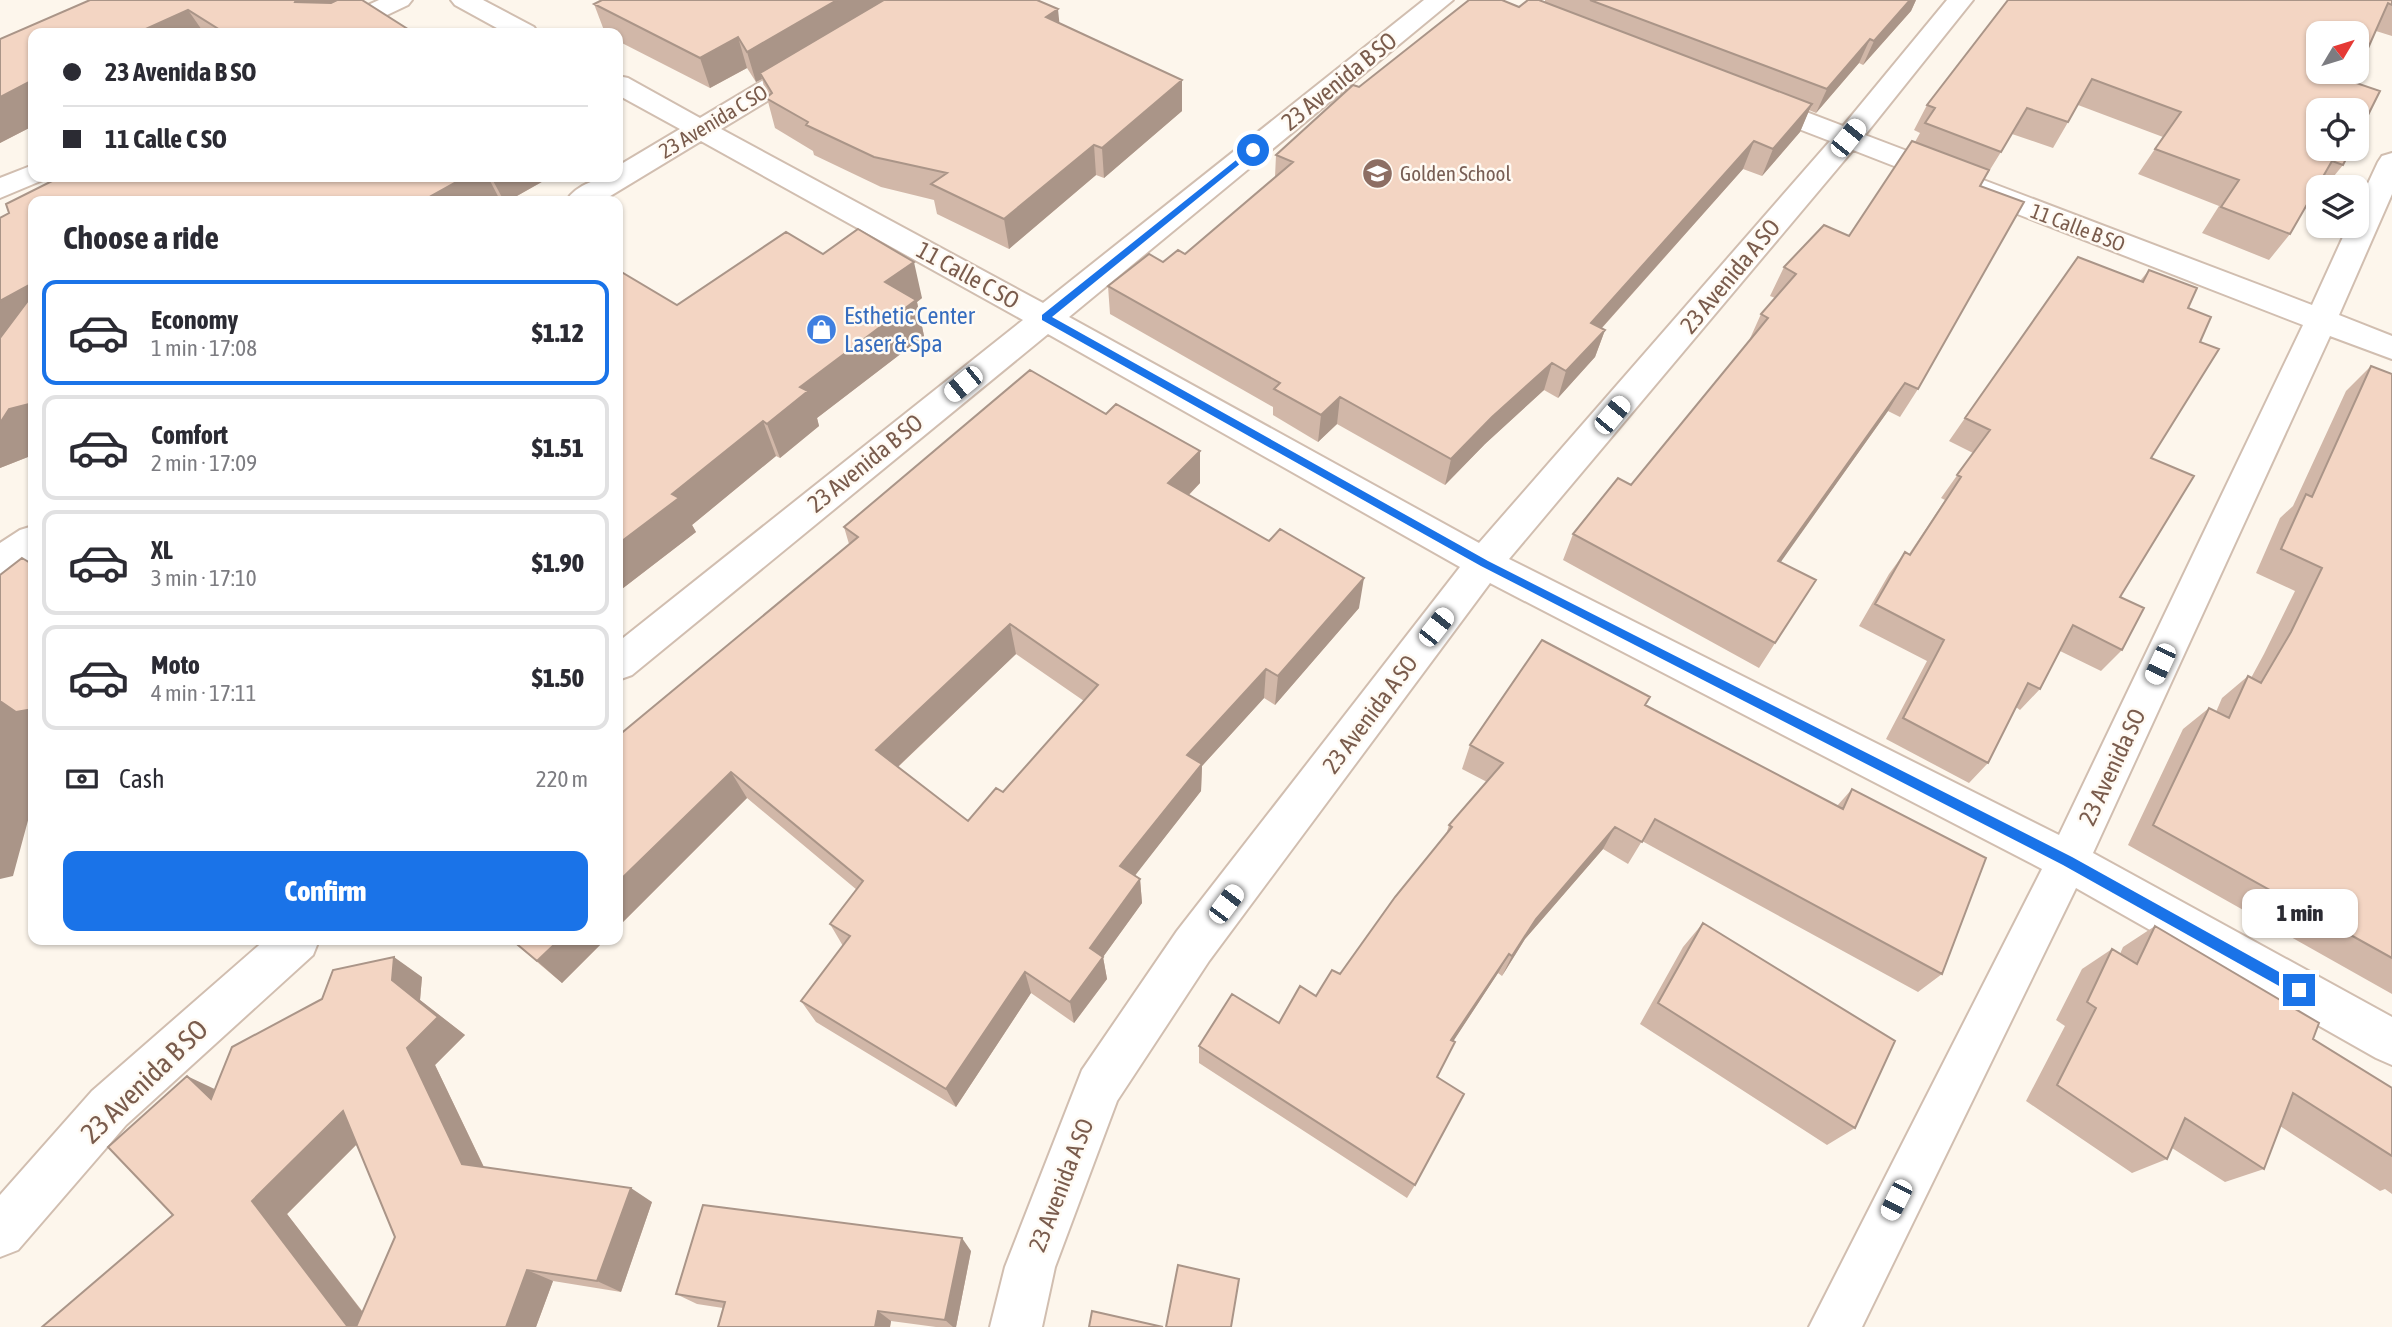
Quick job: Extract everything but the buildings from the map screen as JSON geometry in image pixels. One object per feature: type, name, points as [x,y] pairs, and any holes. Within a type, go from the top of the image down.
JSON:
[{"type":"street","points":[[340,28],[400,0]]},
{"type":"street","points":[[464,0],[516,28]]},
{"type":"street","name":"23 Avenida B SO","points":[[623,660],[1440,0]]},
{"type":"street","name":"23 Avenida A SO","points":[[1016,1327],[1030,1267],[1099,1087],[1193,946],[1485,564],[1848,138],[1960,0]]},
{"type":"street","name":"23 Avenida C SO","points":[[623,176],[838,47]]},
{"type":"street","name":"11 Calle C SO","points":[[623,87],[1485,564],[2068,861],[2392,1042]]},
{"type":"street","name":"11 Calle B SO","points":[[1733,94],[2392,348]]},
{"type":"street","name":"23 Avenida SO","points":[[1835,1327],[2068,861],[2392,162]]},
{"type":"street","points":[[0,190],[28,176]]},
{"type":"street","name":"23 Avenida C SO","points":[[589,196],[612,182]]},
{"type":"street","points":[[0,562],[28,543]]},
{"type":"street","name":"23 Avenida B SO","points":[[0,1232],[109,1108],[291,945]]},
{"type":"place","name":"Golden School","points":[[1377,173]]},
{"type":"place","name":"Esthetic Center Laser & Spa","points":[[821,329]]},
{"type":"route","points":[[1253,150],[1045,318],[1485,564],[2068,861],[2299,990]]}]
